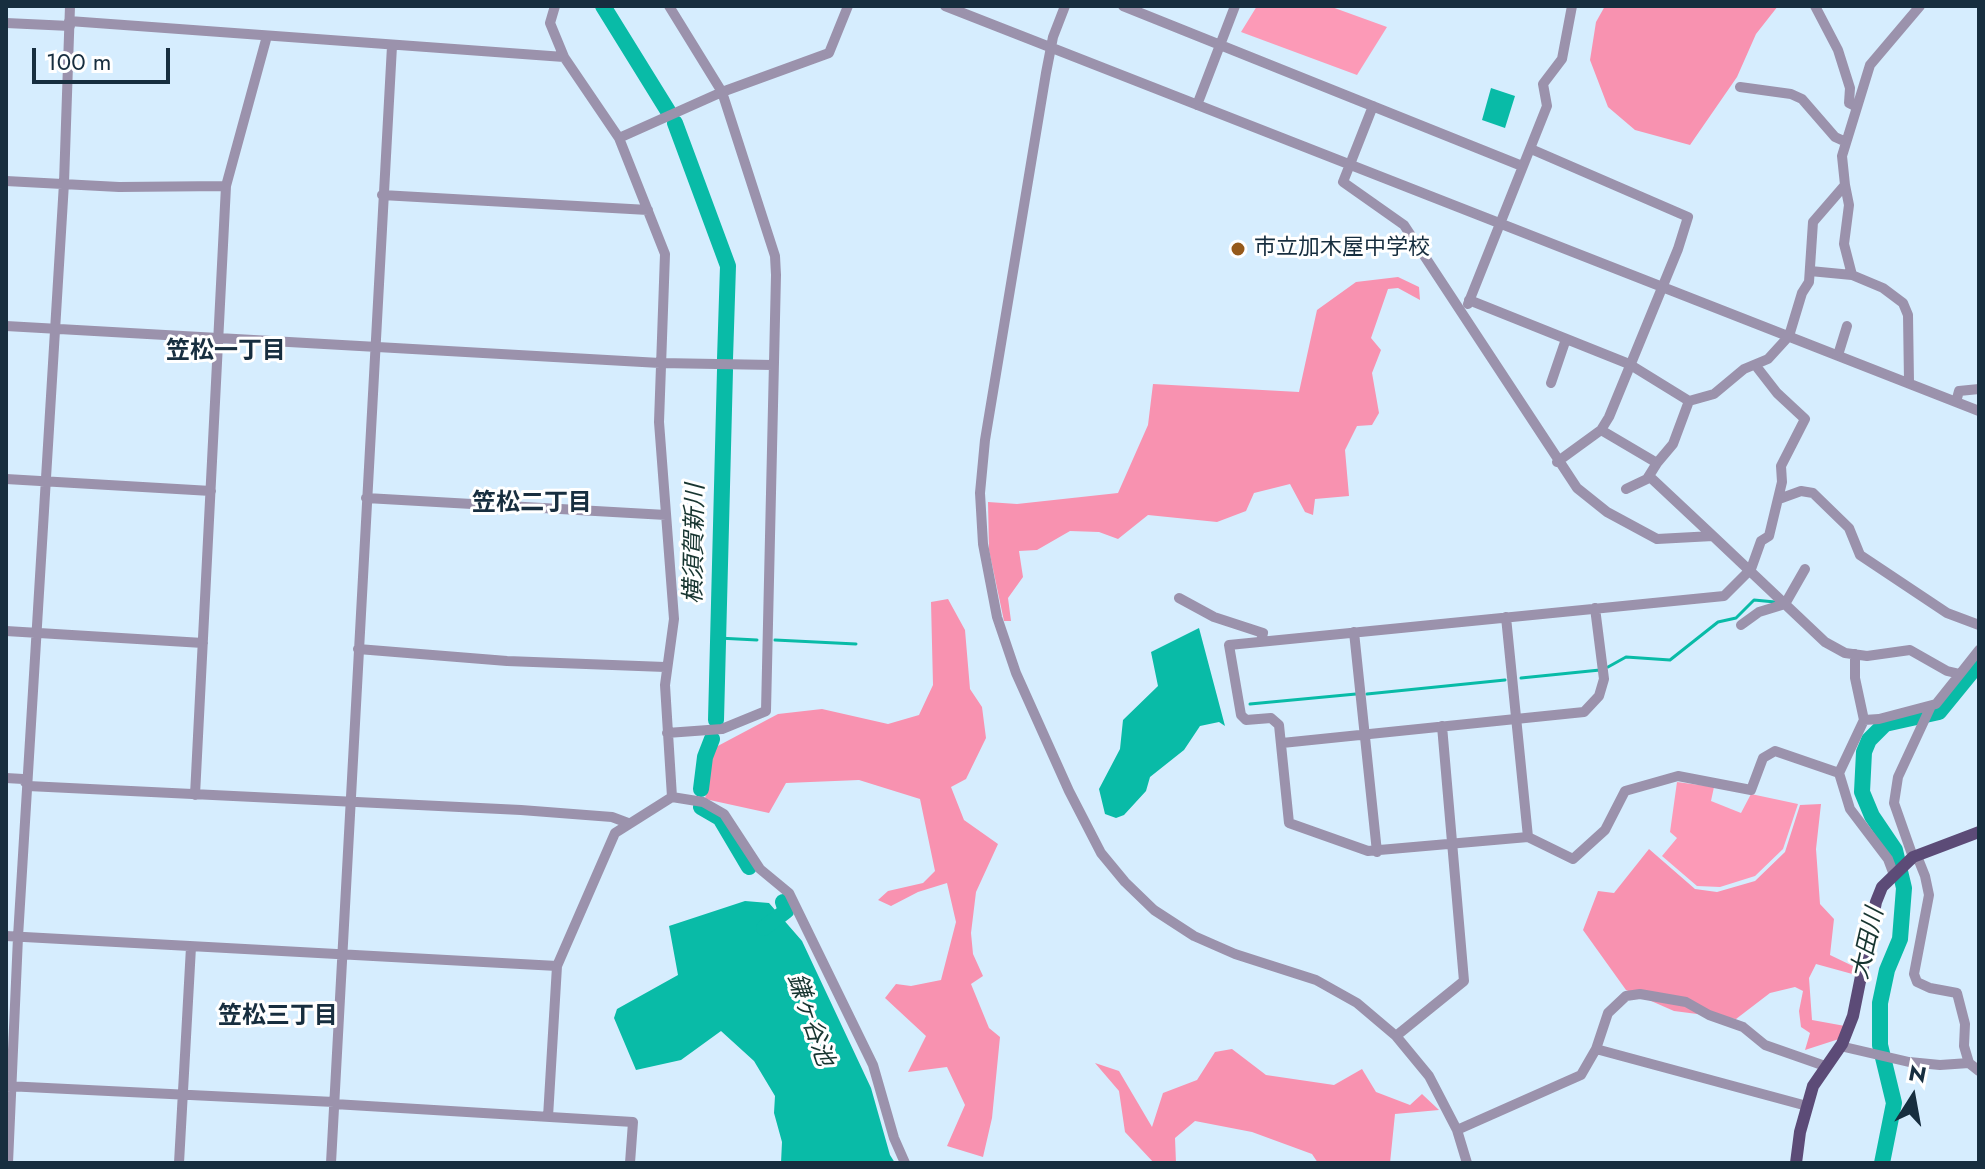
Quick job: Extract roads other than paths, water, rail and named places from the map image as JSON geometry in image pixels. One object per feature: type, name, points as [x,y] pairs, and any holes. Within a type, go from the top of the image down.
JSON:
[{"type":"main road","points":[[1796,1163],[1807,1106],[1853,1016],[1876,902],[1894,875],[1913,857],[1979,832]]},
{"type":"street","points":[[8,1163],[18,937],[64,183],[70,6]]},
{"type":"street","points":[[548,1117],[557,966],[615,833],[664,805],[672,797],[665,667],[674,619],[659,422],[665,254],[619,138],[564,57],[550,23],[555,6]]},
{"type":"street","points":[[667,733],[722,729],[766,711],[775,256],[722,92],[669,6]]},
{"type":"street","points":[[619,138],[722,92],[829,53],[848,6]]},
{"type":"street","points":[[945,6],[1979,411]]},
{"type":"street","points":[[1065,6],[1051,47],[982,467],[983,544],[1001,631],[1069,791],[1101,853],[1125,882],[1154,910],[1194,936],[1235,954],[1316,980],[1357,1003],[1396,1036],[1429,1076],[1457,1130],[1467,1163]]},
{"type":"street","points":[[1123,6],[1522,166]]},
{"type":"street","points":[[1197,105],[1235,6]]},
{"type":"street","points":[[1463,317],[1547,106],[1543,84],[1562,59],[1572,6]]},
{"type":"street","points":[[1815,6],[1838,50],[1850,88],[1849,103],[1857,107]]},
{"type":"street","points":[[1852,275],[1844,244],[1849,205],[1840,168],[1846,142],[1870,65],[1920,6]]},
{"type":"street","points":[[6,23],[267,36],[564,57]]},
{"type":"street","points":[[195,795],[226,186],[267,36]]},
{"type":"street","points":[[331,1163],[392,46]]},
{"type":"street","points":[[1740,87],[1791,94],[1802,99],[1835,137],[1846,142]]},
{"type":"street","points":[[1373,106],[1343,182],[1404,225],[1557,462],[1577,488],[1607,512],[1657,539],[1713,536]]},
{"type":"street","points":[[1531,149],[1688,217],[1662,289],[1601,430],[1557,462]]},
{"type":"street","points":[[6,181],[119,187],[226,186]]},
{"type":"street","points":[[1469,300],[1629,364],[1689,401],[1714,394],[1744,369],[1756,366],[1789,336],[1802,293],[1809,282],[1813,222],[1845,185]]},
{"type":"street","points":[[382,195],[648,210]]},
{"type":"street","points":[[1810,271],[1852,275],[1883,288],[1903,303],[1908,315],[1909,382]]},
{"type":"street","points":[[6,326],[660,363],[773,365]]},
{"type":"street","points":[[1838,355],[1847,326]]},
{"type":"street","points":[[1551,383],[1566,339]]},
{"type":"street","points":[[1756,366],[1777,393],[1805,419],[1781,466],[1779,499],[1769,536],[1761,541],[1751,569],[1724,596],[1229,645],[1241,715],[1246,720],[1276,720],[1282,743],[1289,823],[1377,852],[1528,837],[1573,859],[1605,830],[1625,791],[1678,776],[1751,790],[1763,758],[1775,751],[1839,773]]},
{"type":"street","points":[[1956,402],[1959,391],[1979,389]]},
{"type":"street","points":[[1626,489],[1649,476],[1673,444],[1689,401]]},
{"type":"street","points":[[1601,430],[1657,463]]},
{"type":"street","points":[[1649,476],[1835,649],[1867,656],[1910,650],[1947,671],[1960,674]]},
{"type":"street","points":[[6,479],[211,491]]},
{"type":"street","points":[[1779,499],[1801,491],[1813,493],[1849,528],[1860,555],[1947,613],[1979,625]]},
{"type":"street","points":[[366,498],[666,515]]},
{"type":"street","points":[[1741,625],[1759,612],[1785,604],[1805,569]]},
{"type":"street","points":[[1179,598],[1214,617],[1263,633],[1261,641]]},
{"type":"street","points":[[1282,743],[1584,712],[1599,696],[1604,679],[1595,608]]},
{"type":"street","points":[[1506,617],[1528,837]]},
{"type":"street","points":[[6,631],[203,643]]},
{"type":"street","points":[[1354,632],[1377,852]]},
{"type":"street","points":[[358,649],[507,661],[665,667]]},
{"type":"street","points":[[1979,650],[1931,706],[1898,777],[1894,803],[1913,857],[1925,876],[1929,895],[1914,974],[1917,982],[1930,988],[1957,993],[1965,1024],[1964,1046],[1969,1063],[1979,1071]]},
{"type":"street","points":[[1855,654],[1855,678],[1864,720],[1839,773],[1850,809],[1888,859],[1894,875]]},
{"type":"street","points":[[1864,720],[1931,706]]},
{"type":"street","points":[[1396,1036],[1464,981],[1442,726]]},
{"type":"street","points":[[6,778],[23,779],[28,786]]},
{"type":"street","points":[[28,786],[536,811],[612,817],[628,823]]},
{"type":"street","points":[[672,797],[703,802],[724,814],[760,869],[789,893],[873,1065],[894,1138],[905,1163]]},
{"type":"street","points":[[6,936],[557,966]]},
{"type":"street","points":[[179,1163],[191,947]]},
{"type":"street","points":[[1457,1130],[1581,1075],[1596,1049],[1608,1013],[1626,996],[1640,994],[1686,1002],[1743,1027],[1765,1045],[1825,1066]]},
{"type":"street","points":[[1840,1046],[1882,1057],[1940,1065],[1969,1063]]},
{"type":"street","points":[[1596,1049],[1807,1106]]},
{"type":"street","points":[[10,1086],[633,1122],[630,1163]]},
{"type":"water","points":[[1491,88],[1515,96],[1505,128],[1482,120]]},
{"type":"water","points":[[1199,628],[1225,726],[1219,722],[1200,726],[1184,750],[1150,777],[1146,791],[1124,815],[1116,818],[1105,814],[1099,789],[1120,749],[1123,720],[1158,686],[1151,652]]},
{"type":"water","points":[[745,901],[769,903],[802,941],[871,1088],[895,1163],[781,1163],[782,1142],[774,1113],[775,1096],[754,1061],[721,1031],[681,1060],[636,1070],[614,1018],[617,1009],[678,975],[669,926]]},
{"type":"waterway","name":"横須賀新川","points":[[603,6],[668,111]]},
{"type":"waterway","name":"横須賀新川","points":[[675,123],[728,266],[725,359]]},
{"type":"waterway","name":"横須賀新川","points":[[716,720],[725,370]]},
{"type":"waterway","points":[[1608,667],[1626,657],[1670,660],[1718,622],[1736,618],[1754,600],[1775,602]]},
{"type":"waterway","points":[[718,638],[757,640]]},
{"type":"waterway","points":[[775,640],[856,644]]},
{"type":"waterway","name":"大田川","points":[[1882,1163],[1894,1103],[1880,1045],[1880,1003],[1887,970],[1900,939],[1904,888],[1895,850],[1872,816],[1862,792],[1864,752],[1869,740],[1885,724],[1939,712],[1979,663]]},
{"type":"waterway","points":[[1521,678],[1600,670]]},
{"type":"waterway","points":[[1367,694],[1505,680]]},
{"type":"waterway","points":[[1250,704],[1356,694]]},
{"type":"waterway","name":"横須賀新川","points":[[701,789],[705,757],[712,739]]},
{"type":"waterway","name":"横須賀新川","points":[[701,807],[720,818],[749,867]]},
{"type":"waterway","name":"鎌ヶ谷池","points":[[764,928],[786,911],[783,902]]},
{"type":"place","name":"市立加木屋中学校","points":[[1238,249]]},
{"type":"district","name":"笠松一丁目","points":[[226,352]]},
{"type":"district","name":"笠松二丁目","points":[[532,504]]},
{"type":"district","name":"笠松三丁目","points":[[278,1017]]}]
